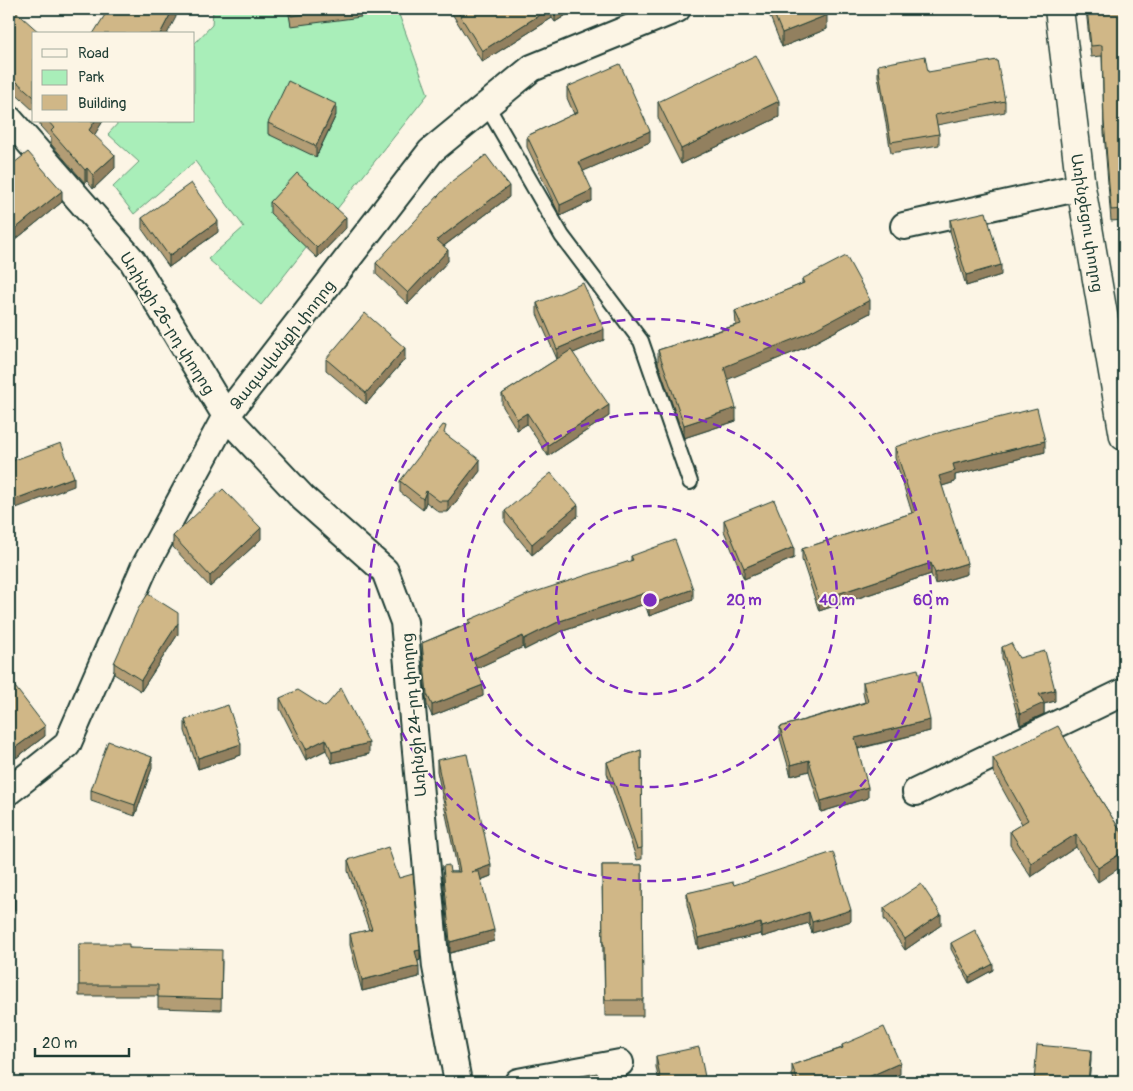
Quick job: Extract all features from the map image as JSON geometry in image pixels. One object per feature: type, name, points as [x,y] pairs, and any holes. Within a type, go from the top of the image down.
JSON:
[{"type":"street","name":"Ձագավանքի փողոց","points":[[9,791],[67,745],[144,568],[226,416],[431,151],[532,68],[677,9]]},
{"type":"street","name":"Առինջեցու փողոց","points":[[1058,9],[1080,187],[1124,436]]},
{"type":"street","name":"Առինջի 26-րդ փողոց","points":[[9,120],[132,260],[226,416]]},
{"type":"street","points":[[904,226],[1080,187]]},
{"type":"street","name":"Առինջի 24-րդ փողոց","points":[[226,416],[302,498],[385,571],[404,622],[436,967],[458,1082]]},
{"type":"street","points":[[916,792],[1124,692]]},
{"type":"street","points":[[518,1082],[620,1063]]},
{"type":"lane","points":[[487,106],[562,236],[641,341],[690,482]]},
{"type":"green space","points":[[213,9],[397,9],[428,94],[261,305],[208,259],[244,227],[195,161],[134,214],[113,187],[139,162],[108,134],[119,122],[195,122],[195,43],[212,25]]},
{"type":"building","points":[[9,9],[13,9],[39,32],[32,32],[32,95],[9,75]]},
{"type":"building","points":[[105,9],[173,9],[161,32],[94,32],[108,10]]},
{"type":"building","points":[[290,9],[341,9],[291,16]]},
{"type":"building","points":[[456,9],[549,9],[482,51]]},
{"type":"building","points":[[772,9],[825,9],[827,15],[782,33]]},
{"type":"building","points":[[1087,9],[1124,9],[1124,209],[1111,210],[1104,121],[1102,45],[1091,46]]},
{"type":"building","points":[[756,55],[779,101],[681,149],[658,102]]},
{"type":"building","points":[[925,56],[928,72],[997,60],[1005,101],[935,115],[939,134],[891,142],[878,65]]},
{"type":"building","points":[[620,64],[650,131],[579,162],[592,190],[560,205],[527,136],[578,112],[567,87]]},
{"type":"building","points":[[288,81],[336,104],[316,146],[268,123]]},
{"type":"building","points":[[49,122],[94,122],[89,130],[115,155],[93,175],[87,168],[85,170],[51,131],[54,128]]},
{"type":"building","points":[[28,152],[62,191],[15,229],[9,222],[9,167]]},
{"type":"building","points":[[486,155],[509,186],[437,240],[448,250],[408,293],[376,263],[452,181]]},
{"type":"building","points":[[297,173],[346,217],[317,248],[270,202]]},
{"type":"building","points":[[191,183],[218,221],[169,256],[142,218]]},
{"type":"building","points":[[986,212],[1001,265],[966,275],[950,220]]},
{"type":"building","points":[[846,256],[870,300],[804,335],[724,367],[736,408],[684,425],[658,350],[741,324],[735,311],[804,283],[802,279]]},
{"type":"building","points":[[583,283],[604,329],[557,349],[537,303]]},
{"type":"building","points":[[365,313],[405,348],[366,393],[326,359]]},
{"type":"building","points":[[571,350],[609,405],[548,445],[527,413],[517,419],[502,394]]},
{"type":"building","points":[[1037,408],[1045,441],[953,464],[955,471],[939,476],[967,563],[935,573],[931,563],[819,600],[802,549],[915,512],[895,447],[938,433]]},
{"type":"building","points":[[443,425],[446,426],[444,433],[480,460],[448,501],[439,501],[426,491],[423,499],[400,481]]},
{"type":"building","points":[[61,443],[74,477],[10,501],[11,504],[9,505],[9,462]]},
{"type":"building","points":[[551,473],[578,505],[532,544],[505,511]]},
{"type":"building","points":[[223,489],[261,528],[210,576],[173,536]]},
{"type":"building","points":[[774,500],[794,547],[744,568],[724,520]]},
{"type":"building","points":[[675,540],[693,589],[649,605],[645,593],[560,621],[524,639],[523,636],[473,659],[483,685],[432,705],[427,694],[422,643],[471,623],[469,620],[529,594],[633,560],[631,556]]},
{"type":"building","points":[[148,594],[178,613],[178,623],[141,680],[114,663],[138,609]]},
{"type":"building","points":[[1011,643],[1019,658],[1045,651],[1055,690],[1039,694],[1044,703],[1020,714],[1002,647]]},
{"type":"building","points":[[918,669],[930,720],[855,738],[868,787],[821,801],[809,760],[791,765],[780,727],[868,702],[863,682]]},
{"type":"building","points":[[9,679],[45,726],[16,747],[9,738]]},
{"type":"building","points":[[341,688],[369,743],[332,752],[326,739],[306,749],[280,698],[298,690],[325,707]]},
{"type":"building","points":[[228,705],[241,744],[198,758],[185,720]]},
{"type":"building","points":[[1058,726],[1087,778],[1124,836],[1124,851],[1098,868],[1076,834],[1031,863],[1010,831],[1028,820],[993,758]]},
{"type":"building","points":[[108,741],[152,757],[135,805],[91,790]]},
{"type":"building","points":[[641,750],[642,848],[637,849],[607,762]]},
{"type":"building","points":[[467,754],[491,865],[472,872],[479,872],[494,930],[450,942],[443,866],[449,865],[450,872],[460,872],[437,760]]},
{"type":"building","points":[[388,847],[399,878],[413,874],[420,950],[415,951],[419,966],[362,980],[350,934],[372,929],[348,860]]},
{"type":"building","points":[[833,852],[851,910],[812,922],[809,912],[762,927],[761,923],[698,938],[687,893],[733,882],[734,885]]},
{"type":"building","points":[[602,865],[642,865],[643,1000],[605,1000]]},
{"type":"building","points":[[9,880],[15,899],[9,901]]},
{"type":"building","points":[[921,884],[941,914],[905,939],[884,908]]},
{"type":"building","points":[[975,930],[993,964],[969,977],[951,943]]},
{"type":"building","points":[[79,944],[129,944],[129,948],[222,950],[221,999],[158,997],[158,985],[79,985]]},
{"type":"building","points":[[884,1027],[900,1063],[857,1082],[798,1082],[792,1065],[843,1048],[842,1045]]},
{"type":"building","points":[[1037,1045],[1091,1050],[1088,1082],[1034,1082]]},
{"type":"building","points":[[699,1047],[706,1082],[661,1082],[656,1056]]},
{"type":"building","points":[[597,1073],[599,1082],[551,1082]]}]
